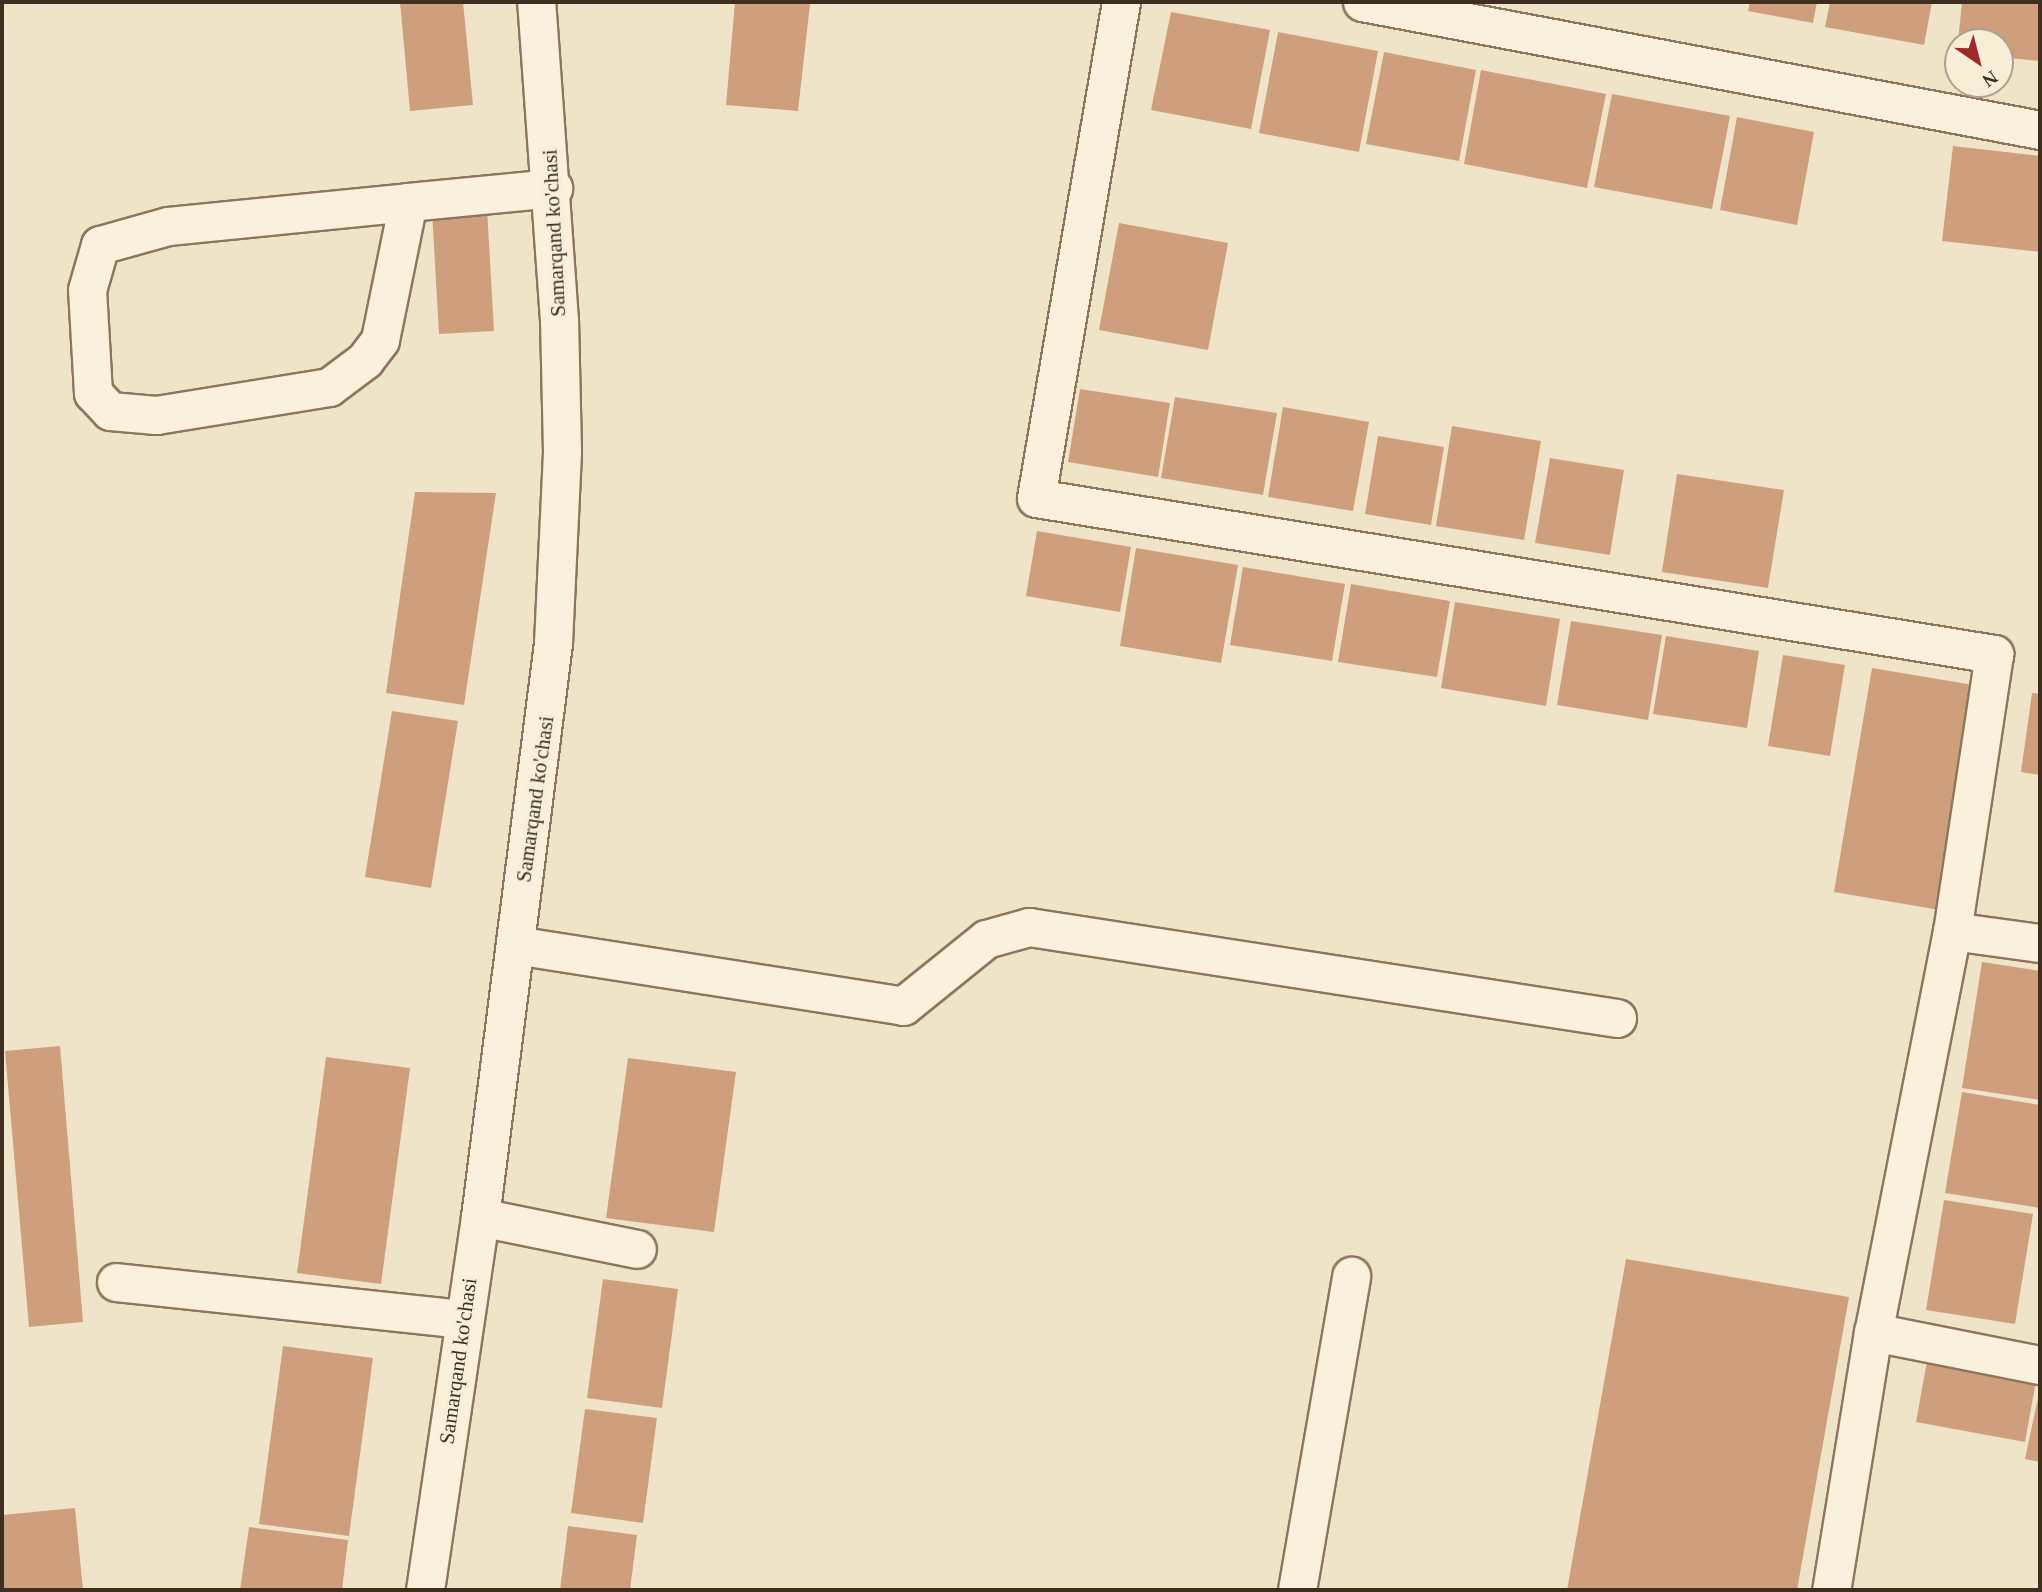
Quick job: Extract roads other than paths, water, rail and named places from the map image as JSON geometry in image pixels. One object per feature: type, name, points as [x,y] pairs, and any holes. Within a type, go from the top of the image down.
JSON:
[{"type":"street","name":"Samarqand ko'chasi","points":[[425,1590],[480,1217],[547,706],[560,516],[561,385],[553,188],[536,2]]},
{"type":"street","points":[[1121,2],[1036,498],[1994,654],[1952,931],[1873,1332],[1831,1590]]},
{"type":"street","points":[[1362,2],[2040,130]]},
{"type":"street","points":[[408,202],[380,340],[365,360],[329,387],[156,415],[110,411],[93,393],[87,290],[100,245],[168,226],[408,202],[553,188]]},
{"type":"street","points":[[515,946],[903,1006],[986,939],[1029,927],[1617,1018]]},
{"type":"street","points":[[1952,931],[2040,943]]},
{"type":"street","points":[[480,1217],[637,1249]]},
{"type":"street","points":[[1297,1590],[1351,1276]]},
{"type":"street","points":[[116,1282],[464,1319]]},
{"type":"street","points":[[1873,1332],[2040,1365]]}]
